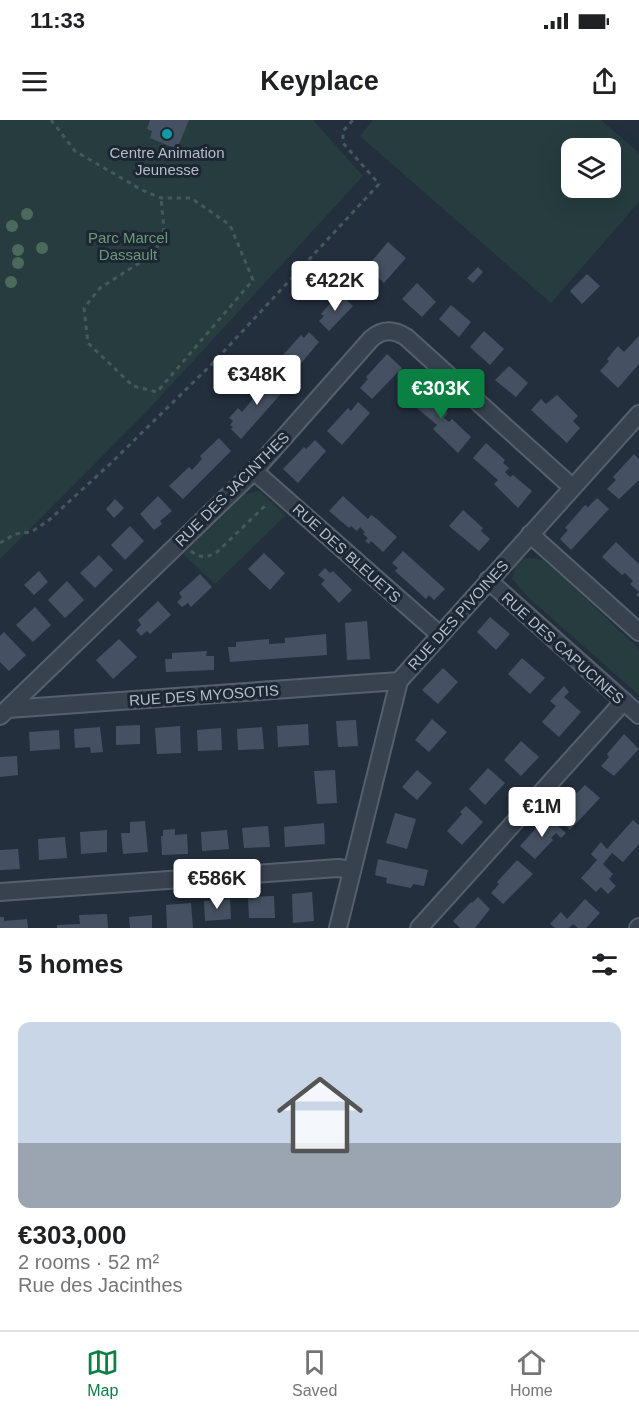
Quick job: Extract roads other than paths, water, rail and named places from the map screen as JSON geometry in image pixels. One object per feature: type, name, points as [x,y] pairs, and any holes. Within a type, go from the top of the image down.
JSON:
[{"type":"street","name":"RUE DES JACINTHES","points":[[4,712],[254,471],[371,339],[382,332],[394,331],[406,337],[572,488]]},
{"type":"street","name":"RUE DES PIVOINES","points":[[338,928],[399,681],[639,414]]},
{"type":"street","name":"RUE DES BLEUETS","points":[[254,471],[440,635]]},
{"type":"street","points":[[530,534],[639,632]]},
{"type":"street","name":"RUE DES CAPUCINES","points":[[488,580],[639,715]]},
{"type":"street","name":"RUE DES MYOSOTIS","points":[[4,712],[399,681]]},
{"type":"street","points":[[419,928],[624,701]]},
{"type":"street","points":[[0,892],[338,868],[352,870]]},
{"type":"place","name":"Centre Animation Jeunesse","points":[[167,134]]},
{"type":"park label","name":"Parc Marcel Dassault","points":[[128,246]]}]
